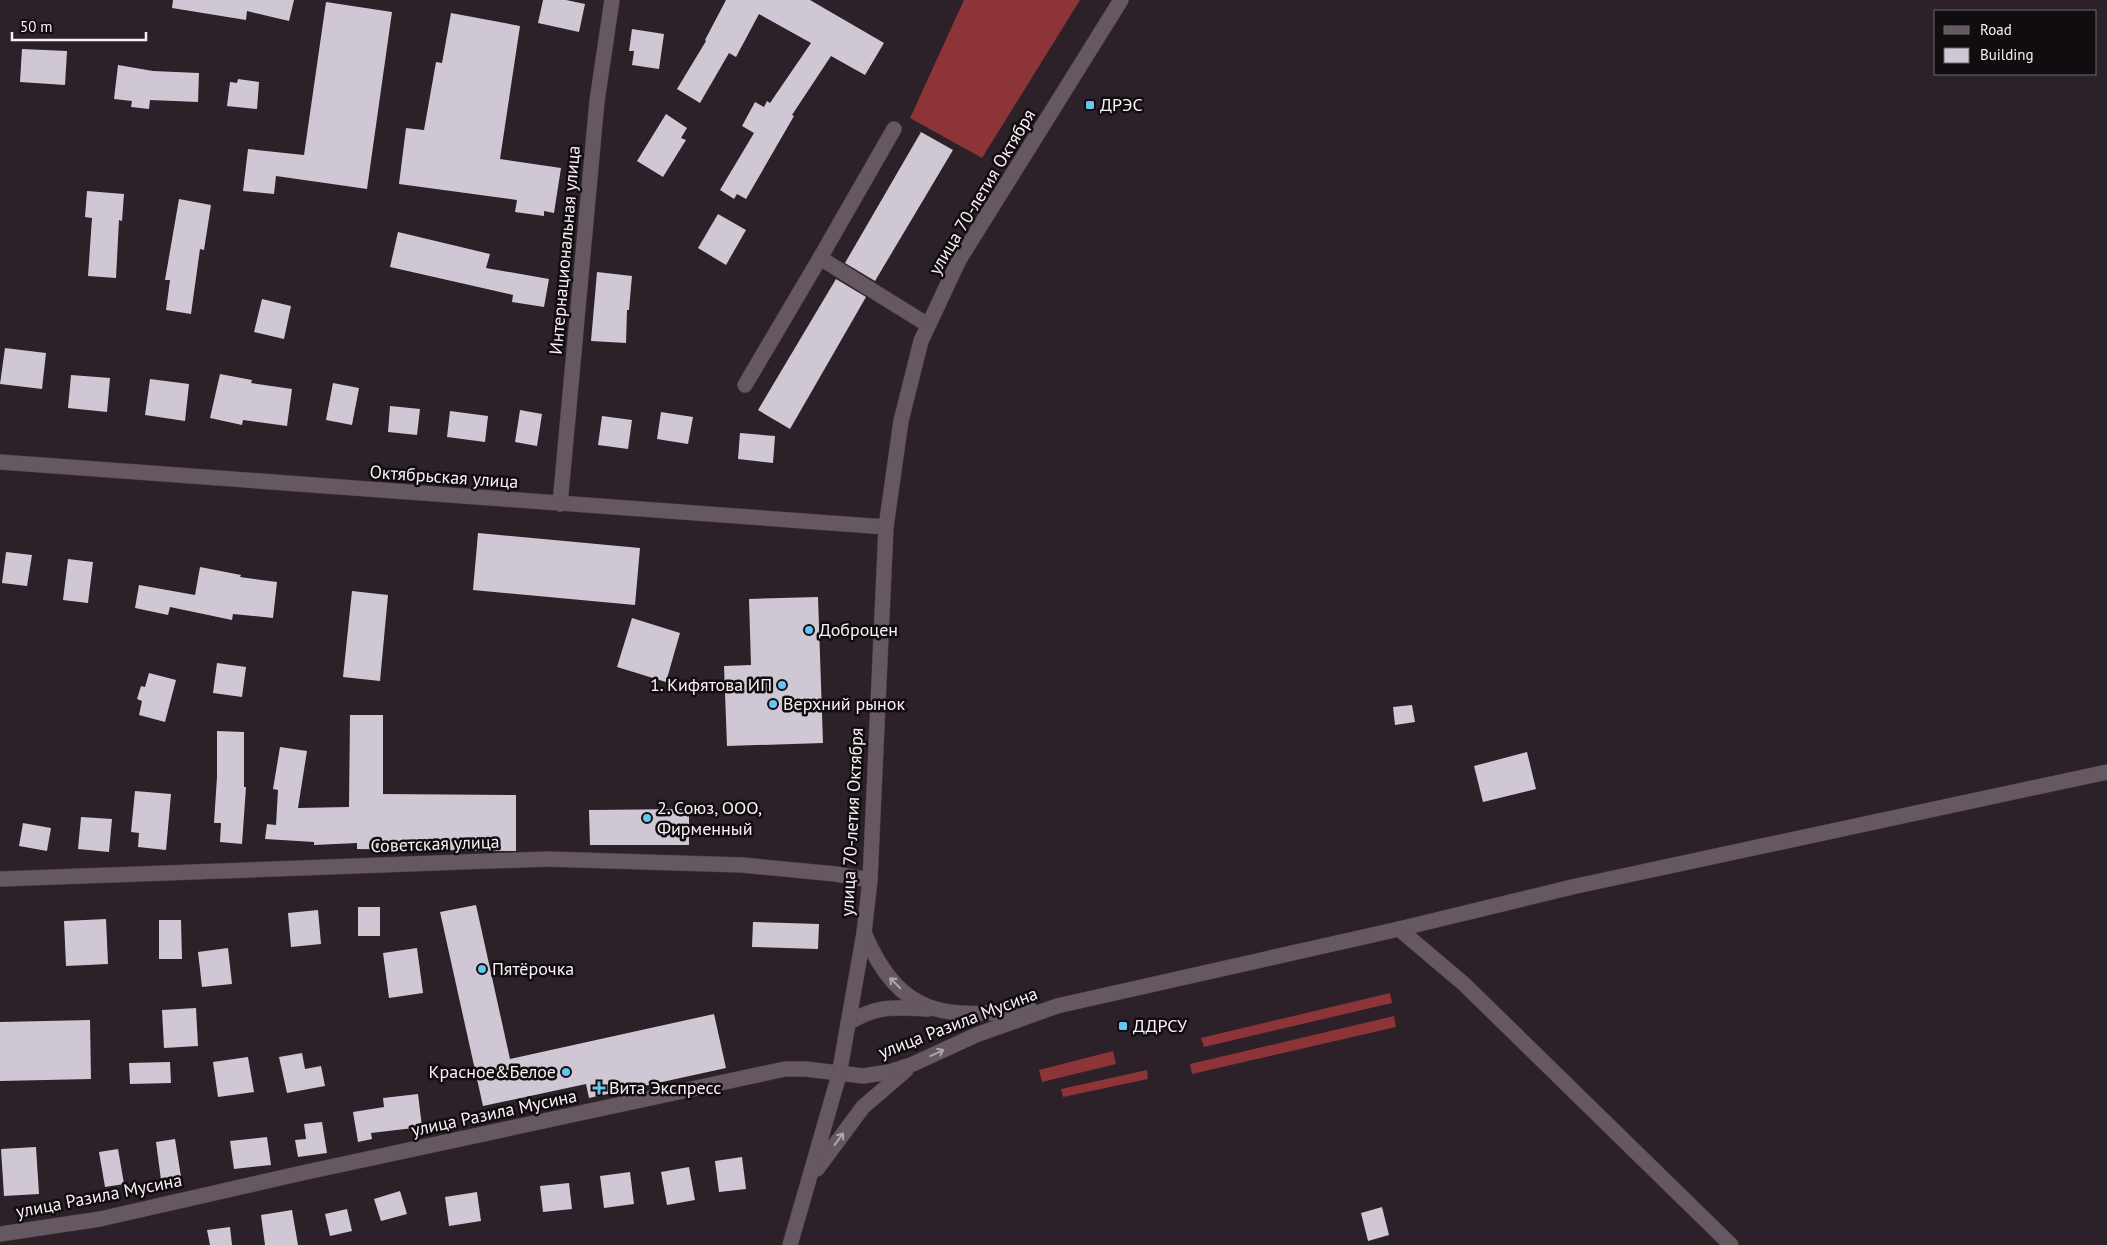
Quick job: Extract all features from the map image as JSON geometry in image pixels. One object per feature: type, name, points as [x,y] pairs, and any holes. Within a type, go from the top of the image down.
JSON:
[{"type":"main road","name":"Интернациональная улица","points":[[560,504],[597,101],[612,0]]},
{"type":"main road","name":"улица 70-летия Октября","points":[[790,1245],[839,1075],[864,933],[870,880],[886,527],[901,421],[921,340],[959,260],[1121,0]]},
{"type":"main road","points":[[745,385],[894,129]]},
{"type":"main road","points":[[820,258],[928,325]]},
{"type":"main road","name":"Октябрьская улица","points":[[0,462],[886,527]]},
{"type":"main road","name":"улица Разила Мусина","points":[[0,1234],[100,1219],[312,1170],[785,1070],[806,1069],[839,1075],[864,1076],[913,1064],[976,1035],[1057,1006],[1399,929],[1572,887],[2107,772]]},
{"type":"main road","name":"Советская улица","points":[[0,879],[548,859],[742,865],[836,874],[870,880]]},
{"type":"main road","points":[[1399,929],[1464,984],[1731,1245]]},
{"type":"main road","points":[[864,933],[876,961],[891,980],[908,996],[932,1009]]},
{"type":"main road","points":[[848,1023],[866,1012],[888,1006],[984,1014],[1057,1006]]},
{"type":"main road","points":[[810,1179],[862,1107],[913,1064]]},
{"type":"shaded area","points":[[964,0],[1080,0],[982,158],[910,118]]},
{"type":"shaded area","points":[[1390,993],[1392,1003],[1204,1047],[1201,1038]]},
{"type":"shaded area","points":[[1394,1016],[1396,1027],[1192,1074],[1190,1064]]},
{"type":"shaded area","points":[[1113,1051],[1116,1064],[1042,1082],[1039,1070]]},
{"type":"shaded area","points":[[1147,1070],[1148,1079],[1063,1097],[1061,1089]]},
{"type":"building","points":[[173,0],[294,0],[289,21],[247,11],[246,20],[172,8]]},
{"type":"building","points":[[543,0],[566,0],[585,4],[579,32],[538,23]]},
{"type":"building","points":[[726,0],[810,0],[884,43],[865,75],[831,56],[792,115],[794,116],[746,199],[737,194],[734,199],[720,190],[754,133],[742,126],[755,102],[764,107],[767,101],[770,103],[811,43],[759,14],[736,57],[729,53],[700,103],[677,89],[706,41]]},
{"type":"building","points":[[326,2],[392,12],[367,189],[276,176],[274,194],[243,191],[248,149],[304,155]]},
{"type":"building","points":[[451,13],[520,26],[500,159],[561,168],[554,213],[544,211],[544,216],[515,212],[517,200],[399,184],[406,128],[424,130],[436,62],[442,63]]},
{"type":"building","points":[[632,29],[664,34],[659,69],[632,65],[634,51],[629,51]]},
{"type":"building","points":[[22,49],[67,51],[65,85],[20,82]]},
{"type":"building","points":[[118,65],[153,71],[199,73],[198,102],[150,100],[149,109],[131,107],[132,101],[114,99]]},
{"type":"building","points":[[238,79],[259,82],[257,109],[227,106],[230,82],[237,83]]},
{"type":"building","points":[[666,114],[687,128],[681,138],[686,140],[663,177],[637,161]]},
{"type":"building","points":[[921,132],[953,150],[875,281],[845,263]]},
{"type":"building","points":[[87,191],[124,194],[122,221],[119,220],[116,278],[88,276],[92,218],[85,217]]},
{"type":"building","points":[[179,199],[211,205],[204,250],[200,249],[191,314],[166,310],[170,280],[165,280]]},
{"type":"building","points":[[718,214],[746,230],[726,265],[698,248]]},
{"type":"building","points":[[398,232],[490,254],[486,268],[549,279],[544,307],[512,302],[513,295],[390,267]]},
{"type":"building","points":[[597,272],[632,276],[629,310],[627,310],[626,343],[591,341]]},
{"type":"building","points":[[836,279],[866,297],[790,429],[758,410]]},
{"type":"building","points":[[262,299],[291,306],[284,339],[254,332]]},
{"type":"building","points":[[5,348],[46,353],[42,389],[0,384]]},
{"type":"building","points":[[220,374],[252,380],[251,383],[292,389],[287,426],[243,420],[242,425],[210,418]]},
{"type":"building","points":[[71,375],[110,378],[107,412],[68,408]]},
{"type":"building","points":[[150,379],[189,384],[185,421],[145,415]]},
{"type":"building","points":[[333,383],[359,388],[352,425],[326,420]]},
{"type":"building","points":[[390,406],[420,409],[417,435],[388,432]]},
{"type":"building","points":[[520,410],[542,414],[537,446],[515,442]]},
{"type":"building","points":[[450,411],[488,416],[485,442],[447,437]]},
{"type":"building","points":[[661,412],[693,417],[688,444],[657,439]]},
{"type":"building","points":[[602,416],[632,420],[628,449],[598,445]]},
{"type":"building","points":[[740,433],[775,436],[773,463],[738,459]]},
{"type":"building","points":[[478,533],[640,548],[635,605],[473,590]]},
{"type":"building","points":[[6,552],[32,555],[27,586],[2,583]]},
{"type":"building","points":[[68,559],[93,562],[88,603],[63,600]]},
{"type":"building","points":[[200,567],[241,575],[240,577],[277,582],[273,618],[233,614],[232,620],[170,607],[168,615],[135,608],[139,585],[195,595]]},
{"type":"building","points":[[352,591],[388,595],[380,681],[343,677]]},
{"type":"building","name":"Верхний рынок","points":[[818,597],[823,743],[727,746],[724,666],[751,665],[749,599]]},
{"type":"building","points":[[632,618],[680,633],[666,682],[617,667]]},
{"type":"building","points":[[217,663],[246,667],[242,697],[213,693]]},
{"type":"building","points":[[149,673],[176,680],[165,722],[139,715],[142,701],[137,699],[141,686],[145,687]]},
{"type":"building","points":[[1412,705],[1415,722],[1395,725],[1393,707]]},
{"type":"building","points":[[350,715],[383,715],[383,794],[516,795],[516,851],[357,849],[357,843],[314,845],[314,842],[265,839],[267,824],[276,825],[278,790],[273,789],[280,747],[307,751],[298,808],[349,807]]},
{"type":"building","points":[[217,731],[244,732],[244,787],[246,787],[242,844],[220,842],[221,823],[214,823]]},
{"type":"building","points":[[1527,752],[1536,789],[1483,802],[1474,766]]},
{"type":"building","points":[[135,791],[171,794],[166,850],[138,847],[139,833],[131,832]]},
{"type":"building","points":[[689,809],[689,845],[590,845],[589,810]]},
{"type":"building","points":[[81,817],[112,819],[109,852],[78,849]]},
{"type":"building","points":[[23,823],[51,828],[47,851],[19,846]]},
{"type":"building","points":[[476,905],[510,1059],[714,1014],[726,1068],[589,1098],[586,1084],[483,1106],[440,912]]},
{"type":"building","points":[[358,907],[380,907],[380,936],[358,936]]},
{"type":"building","points":[[318,910],[321,944],[291,947],[288,913]]},
{"type":"building","points":[[106,919],[108,964],[66,966],[64,921]]},
{"type":"building","points":[[159,920],[181,920],[182,959],[159,959]]},
{"type":"building","points":[[753,922],[819,924],[818,949],[752,947]]},
{"type":"building","points":[[228,948],[232,984],[202,987],[198,952]]},
{"type":"building","points":[[417,948],[423,993],[389,998],[383,953]]},
{"type":"building","points":[[196,1008],[198,1046],[164,1048],[162,1010]]},
{"type":"building","points":[[90,1020],[91,1079],[0,1081],[0,1022]]},
{"type":"building","points":[[302,1053],[305,1069],[321,1066],[325,1086],[287,1093],[279,1057]]},
{"type":"building","points":[[248,1057],[254,1092],[218,1097],[213,1062]]},
{"type":"building","points":[[170,1062],[171,1083],[130,1084],[129,1063]]},
{"type":"building","points":[[418,1094],[422,1127],[371,1133],[372,1139],[358,1142],[353,1112],[384,1107],[383,1098]]},
{"type":"building","points":[[322,1122],[327,1153],[298,1157],[295,1140],[306,1139],[304,1124]]},
{"type":"building","points":[[267,1137],[271,1165],[234,1169],[230,1141]]},
{"type":"building","points":[[175,1139],[181,1177],[161,1180],[156,1142]]},
{"type":"building","points":[[36,1147],[39,1194],[4,1196],[1,1149]]},
{"type":"building","points":[[118,1149],[124,1184],[105,1187],[99,1152]]},
{"type":"building","points":[[742,1157],[746,1189],[719,1192],[715,1161]]},
{"type":"building","points":[[689,1167],[695,1200],[667,1205],[661,1172]]},
{"type":"building","points":[[630,1172],[634,1204],[604,1208],[600,1176]]},
{"type":"building","points":[[569,1183],[572,1209],[543,1212],[540,1186]]},
{"type":"building","points":[[400,1191],[407,1214],[381,1221],[374,1199]]},
{"type":"building","points":[[477,1192],[481,1221],[449,1226],[445,1197]]},
{"type":"building","points":[[1382,1207],[1389,1235],[1368,1241],[1361,1213]]},
{"type":"building","points":[[347,1209],[352,1231],[330,1236],[325,1214]]},
{"type":"building","points":[[292,1210],[298,1245],[265,1245],[261,1215]]},
{"type":"building","points":[[230,1227],[232,1245],[210,1245],[207,1230]]},
{"type":"place","name":"ДРЭС","points":[[1090,105]]},
{"type":"place","name":"Доброцен","points":[[809,630]]},
{"type":"place","name":"1. Кифятова ИП","points":[[782,685]]},
{"type":"place","name":"Верхний рынок","points":[[773,704]]},
{"type":"place","name":"2. Союз, ООО, Фирменный","points":[[647,818]]},
{"type":"place","name":"Пятёрочка","points":[[482,969]]},
{"type":"place","name":"ДДРСУ","points":[[1123,1026]]},
{"type":"place","name":"Красное&Белое","points":[[566,1072]]},
{"type":"place","name":"Вита Экспресс","points":[[599,1088]]}]
